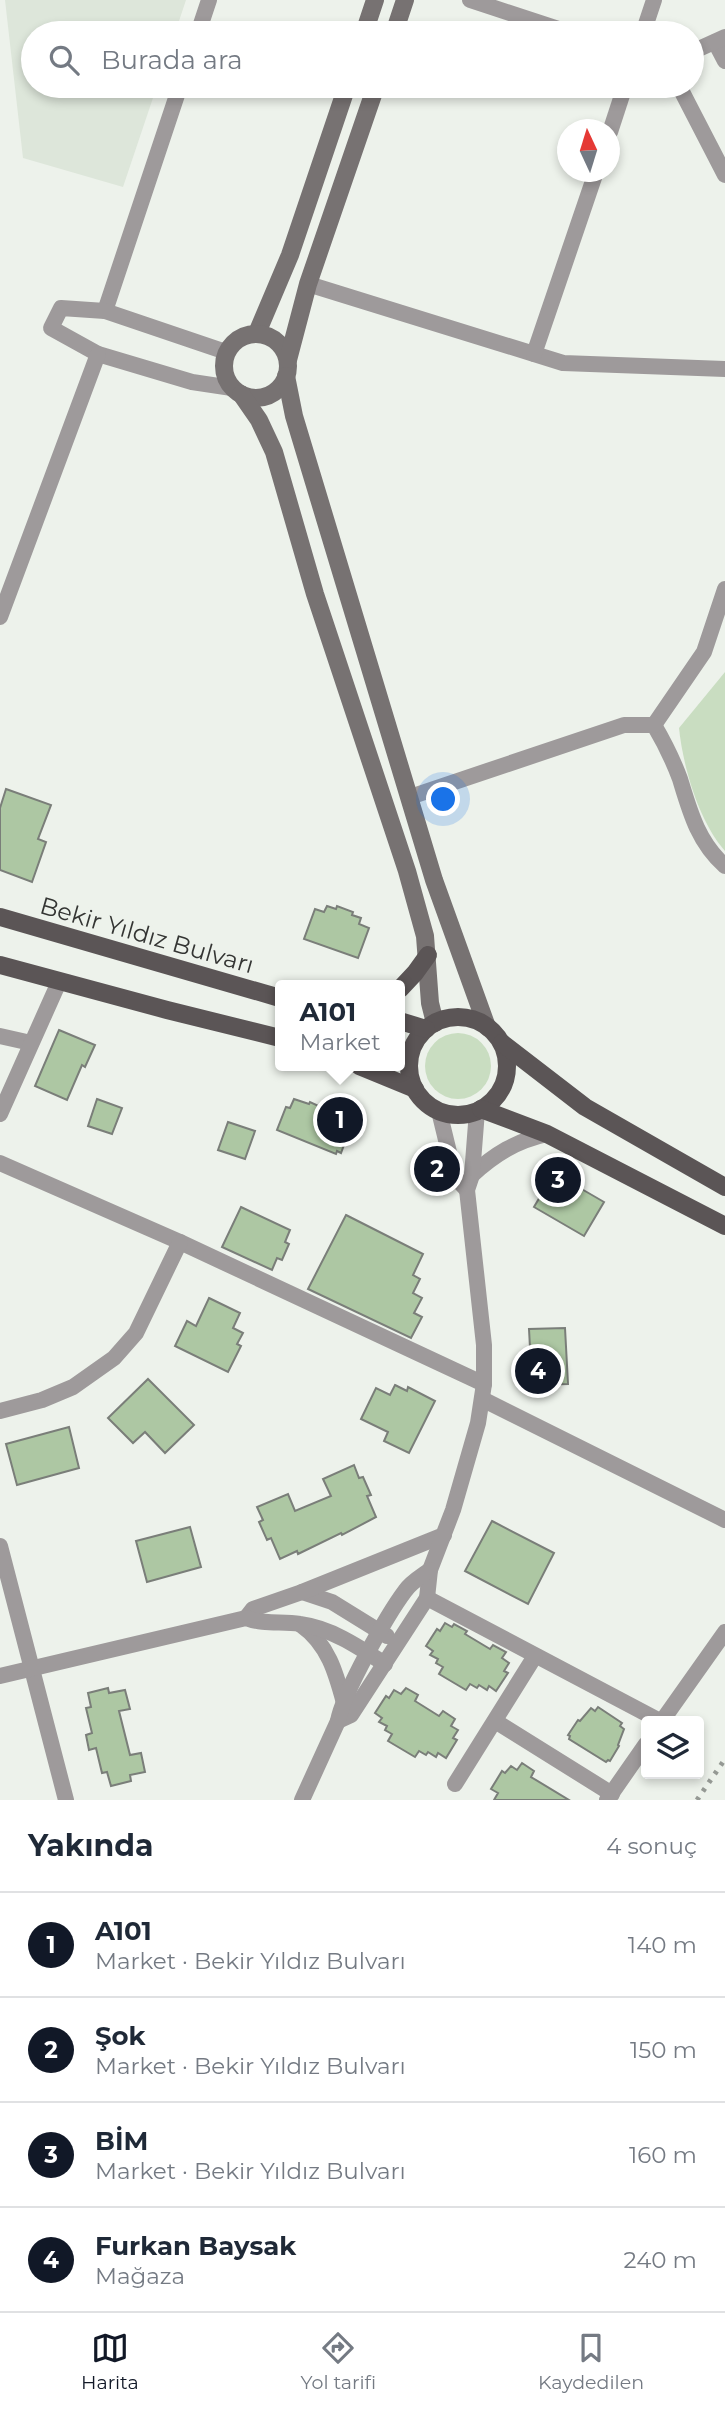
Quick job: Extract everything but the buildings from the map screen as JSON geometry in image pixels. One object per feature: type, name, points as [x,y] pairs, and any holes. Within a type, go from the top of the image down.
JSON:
[{"type":"main road","name":"Bekir Yıldız Bulvarı","points":[[0,917],[275,996]]},
{"type":"main road","points":[[405,984],[428,955]]},
{"type":"main road","points":[[0,965],[275,1036]]},
{"type":"main road","points":[[501,1043],[507,1064],[503,1085],[498,1095],[479,1110],[460,1115],[439,1111],[429,1105],[415,1089],[411,1079],[410,1057],[419,1037],[430,1026],[445,1019],[467,1018],[487,1027],[501,1043],[585,1107],[725,1187]]},
{"type":"main road","points":[[405,1022],[430,1026]]},
{"type":"main road","points":[[371,1071],[415,1089]]},
{"type":"main road","points":[[479,1110],[547,1133],[725,1226]]},
{"type":"street","points":[[202,21],[209,0]]},
{"type":"street","points":[[368,21],[375,0]]},
{"type":"street","points":[[398,21],[405,0]]},
{"type":"street","points":[[470,0],[534,21]]},
{"type":"street","points":[[647,21],[654,0]]},
{"type":"street","points":[[720,40],[725,61]]},
{"type":"street","points":[[105,311],[176,98]]},
{"type":"street","points":[[257,333],[290,255],[343,98]]},
{"type":"street","points":[[226,352],[105,311],[61,308],[51,328],[98,354],[192,382],[237,391],[252,397],[268,395],[281,386],[308,284],[372,98]]},
{"type":"street","points":[[614,119],[621,98]]},
{"type":"street","points":[[686,98],[725,175]]},
{"type":"street","points":[[534,354],[593,182]]},
{"type":"street","points":[[308,284],[564,363],[725,369]]},
{"type":"street","points":[[430,1026],[428,955],[421,916],[407,871],[316,594],[274,452],[259,420],[226,379],[223,369],[226,352],[232,343],[241,337],[257,333],[268,336],[277,341],[284,350],[294,416],[448,922],[487,1027]]},
{"type":"street","points":[[0,617],[98,354]]},
{"type":"street","points":[[654,724],[704,652],[717,638],[725,590]]},
{"type":"street","points":[[410,797],[624,725],[654,724]]},
{"type":"street","points":[[654,724],[673,760],[686,804],[698,832],[725,866]]},
{"type":"street","points":[[0,1114],[59,982]]},
{"type":"street","points":[[0,1036],[32,1043]]},
{"type":"street","points":[[338,1721],[351,1715],[427,1598],[430,1570],[468,1464],[483,1391],[484,1345],[470,1183],[479,1110]]},
{"type":"street","points":[[439,1111],[455,1177],[470,1183]]},
{"type":"street","points":[[470,1183],[502,1150],[547,1133]]},
{"type":"street","points":[[0,1163],[180,1242],[483,1391],[725,1520]]},
{"type":"street","points":[[0,1411],[42,1400],[73,1387],[114,1358],[136,1333],[180,1242]]},
{"type":"street","points":[[246,1618],[253,1609],[444,1535]]},
{"type":"street","points":[[0,1546],[66,1800]]},
{"type":"street","points":[[302,1800],[344,1703],[381,1632],[406,1588],[430,1570]]},
{"type":"street","points":[[302,1592],[332,1602],[398,1643]]},
{"type":"street","points":[[427,1598],[651,1716]]},
{"type":"street","points":[[0,1676],[246,1618],[258,1623],[299,1624],[331,1633],[385,1664]]},
{"type":"street","points":[[299,1624],[315,1637],[328,1654],[344,1703]]},
{"type":"street","points":[[665,1716],[725,1632]]},
{"type":"street","points":[[455,1784],[535,1656]]},
{"type":"street","points":[[495,1721],[610,1797],[641,1751]]},
{"type":"shaded area","points":[[5,0],[186,0],[179,21],[21,21],[21,98],[153,98],[123,187],[23,158]]},
{"type":"green space","points":[[725,672],[725,851],[700,810],[684,760],[679,728]]},
{"type":"green space","points":[[458,1033],[481,1043],[491,1066],[481,1089],[458,1099],[435,1089],[425,1066],[435,1043]]},
{"type":"railway","points":[[697,1800],[725,1759]]},
{"type":"place","name":"A101","points":[[340,1120]]},
{"type":"place","name":"Şok","points":[[437,1169]]},
{"type":"place","name":"BİM","points":[[558,1180]]},
{"type":"place","name":"Furkan Baysak","points":[[538,1371]]}]
